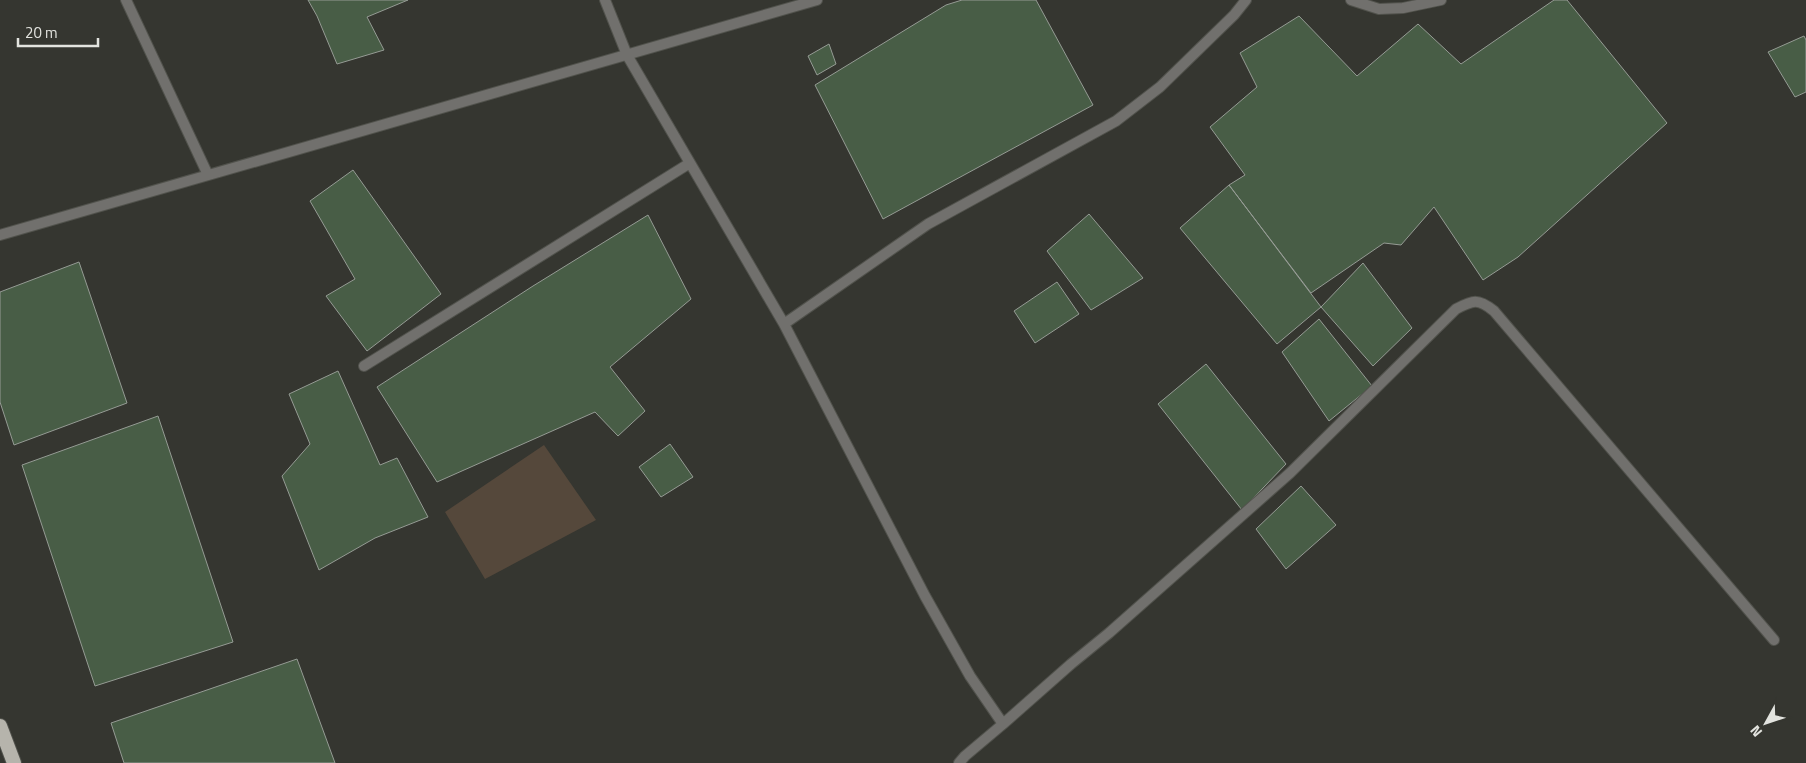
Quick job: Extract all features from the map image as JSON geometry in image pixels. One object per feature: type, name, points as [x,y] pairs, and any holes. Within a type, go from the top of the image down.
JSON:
[{"type":"highway","points":[[0,726],[14,763]]},
{"type":"street","points":[[126,0],[208,175]]},
{"type":"street","points":[[605,0],[627,55],[784,324],[925,596],[970,676],[1003,724]]},
{"type":"street","points":[[0,235],[818,0]]},
{"type":"street","points":[[784,324],[928,224],[1116,121],[1160,87],[1234,15],[1246,0]]},
{"type":"street","points":[[1351,0],[1378,9],[1403,8],[1441,0]]},
{"type":"street","points":[[364,366],[690,163]]},
{"type":"street","points":[[959,763],[1290,473],[1456,310],[1470,302],[1483,302],[1494,311],[1774,640]]},
{"type":"shaded area","points":[[544,445],[596,520],[485,579],[445,512]]},
{"type":"building","points":[[308,0],[408,0],[367,17],[384,50],[337,64],[317,16]]},
{"type":"building","points":[[962,0],[1036,0],[1093,105],[883,219],[815,85],[946,5]]},
{"type":"building","points":[[1554,0],[1567,0],[1667,123],[1518,257],[1483,280],[1434,207],[1401,245],[1384,243],[1311,293],[1229,185],[1245,175],[1210,127],[1257,87],[1240,53],[1299,16],[1357,76],[1418,24],[1461,64]]},
{"type":"building","points":[[1804,36],[1806,40],[1806,92],[1795,97],[1768,52]]},
{"type":"building","points":[[829,44],[836,64],[817,75],[808,56]]},
{"type":"building","points":[[353,170],[441,294],[367,351],[326,296],[355,279],[310,201]]},
{"type":"building","points":[[1229,185],[1321,307],[1277,344],[1180,228]]},
{"type":"building","points":[[1089,214],[1143,278],[1091,310],[1047,251]]},
{"type":"building","points":[[648,215],[691,299],[610,367],[645,411],[618,436],[595,412],[437,482],[377,387],[533,286]]},
{"type":"building","points":[[79,262],[127,403],[14,445],[0,402],[0,292]]},
{"type":"building","points":[[1363,263],[1412,328],[1373,366],[1321,307]]},
{"type":"building","points":[[1057,282],[1079,314],[1035,343],[1014,311]]},
{"type":"building","points":[[1319,319],[1372,386],[1329,421],[1282,352]]},
{"type":"building","points":[[1206,364],[1286,464],[1242,510],[1158,404]]},
{"type":"building","points":[[338,371],[380,465],[397,458],[428,517],[375,538],[319,570],[282,476],[310,444],[289,394]]},
{"type":"building","points":[[158,416],[233,642],[95,686],[22,465]]},
{"type":"building","points":[[670,444],[693,477],[661,497],[639,467]]},
{"type":"building","points":[[1301,486],[1336,525],[1286,569],[1256,529]]},
{"type":"building","points":[[297,659],[335,763],[124,763],[111,723]]}]
